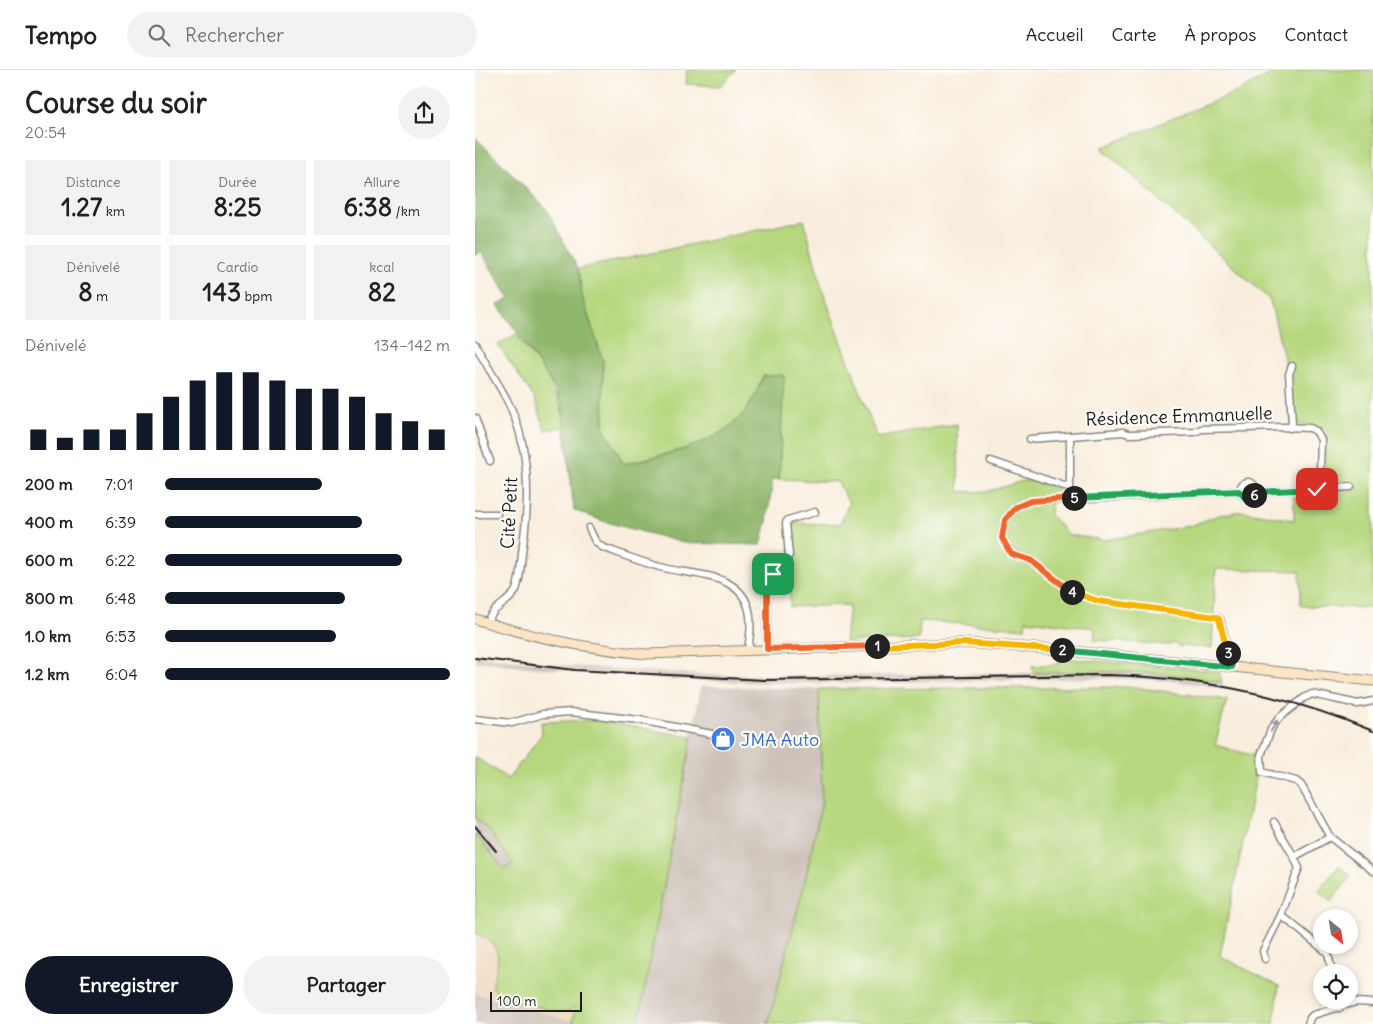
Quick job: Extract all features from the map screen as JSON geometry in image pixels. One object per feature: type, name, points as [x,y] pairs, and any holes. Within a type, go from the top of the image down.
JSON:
[{"type":"main road","points":[[475,619],[601,650],[646,654],[963,643],[1061,650],[1373,681]]},
{"type":"street","name":"Cité Petit","points":[[475,344],[507,401],[518,429],[526,463],[528,496],[517,588],[509,598],[492,610],[486,623]]},
{"type":"street","name":"Résidence Emmanuelle","points":[[1290,428],[1292,423],[1289,374],[1292,366]]},
{"type":"street","points":[[475,418],[490,461]]},
{"type":"street","name":"Résidence Emmanuelle","points":[[1029,439],[1123,432],[1129,434],[1195,432],[1201,429],[1310,428],[1316,431],[1320,437],[1320,470],[1317,489]]},
{"type":"street","name":"Résidence Emmanuelle","points":[[1070,436],[1070,488],[1073,498]]},
{"type":"street","points":[[991,461],[1070,488]]},
{"type":"street","points":[[1239,491],[1242,484],[1247,482],[1253,484],[1256,492]]},
{"type":"street","points":[[1239,491],[1243,497],[1248,499],[1256,492],[1351,487]]},
{"type":"street","points":[[1232,667],[1219,619],[1216,617],[1098,601],[1075,594],[1030,560],[1011,554],[1002,538],[1005,520],[1016,507],[1031,501],[1239,491]]},
{"type":"street","points":[[767,649],[767,590],[773,574],[785,563],[789,555],[786,523],[788,520],[815,512]]},
{"type":"street","points":[[475,514],[497,514]]},
{"type":"street","points":[[589,528],[595,541],[601,547],[661,567],[716,577],[730,584],[744,598],[749,609],[751,618],[748,650]]},
{"type":"street","points":[[1373,701],[1358,704],[1312,694],[1280,717],[1273,727],[1261,755],[1262,772],[1297,781],[1330,837],[1373,871]]},
{"type":"street","points":[[475,719],[512,723],[522,722],[543,714],[571,712],[639,720],[712,734]]},
{"type":"street","points":[[1265,960],[1263,951],[1281,914],[1299,868],[1274,822]]},
{"type":"street","points":[[1294,857],[1330,837]]},
{"type":"street","points":[[1281,914],[1328,953],[1330,964]]},
{"type":"street","points":[[1358,1002],[1373,1003]]},
{"type":"street","points":[[1308,1024],[1313,1015],[1335,1009]]},
{"type":"shaded area","points":[[475,655],[558,665],[709,675],[817,676],[1122,671],[1200,678],[1222,682],[1223,688],[1174,681],[1109,678],[856,683],[766,683],[678,680],[475,661]]},
{"type":"shaded area","points":[[701,686],[819,689],[822,802],[804,885],[768,1024],[638,1024]]},
{"type":"shaded area","points":[[475,818],[488,829],[513,864],[504,870],[475,834]]},
{"type":"shaded area","points":[[475,875],[576,1004],[573,1022],[475,993]]},
{"type":"shaded area","points":[[475,993],[582,1024],[475,1024]]},
{"type":"green space","points":[[687,70],[736,70],[720,86],[686,84]]},
{"type":"green space","points":[[1278,70],[1373,70],[1373,608],[1301,606],[1300,571],[1216,569],[1212,648],[1178,646],[1174,643],[1170,645],[1094,640],[1095,628],[1026,620],[1025,628],[920,621],[919,639],[845,642],[849,605],[790,607],[789,523],[840,524],[849,503],[838,482],[779,479],[784,376],[763,376],[752,401],[739,418],[726,430],[694,446],[624,464],[604,429],[603,361],[583,300],[578,269],[804,220],[822,289],[877,438],[957,424],[959,492],[989,491],[1026,480],[1059,487],[1063,491],[1062,495],[1051,496],[1050,515],[1069,535],[1104,540],[1190,526],[1219,515],[1241,511],[1294,520],[1294,493],[1322,494],[1327,429],[1292,423],[1284,359],[1270,300],[1102,148],[1239,91]]},
{"type":"green space","points":[[475,137],[546,208],[578,269],[583,300],[603,361],[604,429],[624,464],[676,451],[711,438],[739,418],[756,394],[763,376],[784,375],[779,479],[773,479],[767,521],[761,545],[684,543],[603,521],[574,510],[562,405],[556,389],[498,305],[510,299],[481,252],[475,255]]},
{"type":"green space","points":[[516,334],[553,388],[565,427],[545,430],[535,399],[498,345]]},
{"type":"green space","points":[[1059,658],[1219,671],[1222,682],[1152,673],[1033,673],[1032,666],[1058,664]]},
{"type":"green space","points":[[1133,687],[1227,700],[1215,745],[1255,756],[1255,782],[1220,956],[1279,986],[1274,1024],[768,1024],[804,885],[822,802],[819,689]]},
{"type":"green space","points":[[595,720],[692,737],[638,1024],[582,1024],[573,1022],[576,1005],[571,1010],[561,1012],[500,998],[492,986],[498,960],[495,948],[475,932],[475,834],[504,869],[513,864],[488,829],[475,818],[475,757],[508,779],[542,734],[541,722]]},
{"type":"green space","points":[[1339,866],[1351,876],[1331,902],[1318,891]]},
{"type":"railway","points":[[475,658],[575,670],[764,680],[1106,675],[1141,677],[1209,684],[1243,690],[1308,707],[1373,731]]},
{"type":"railway","points":[[475,826],[496,851]]},
{"type":"place","name":"JMA Auto","points":[[723,739]]},
{"type":"route","points":[[773,574],[769,580],[767,590],[767,649],[963,643],[1061,650],[1232,667],[1219,619],[1216,617],[1098,601],[1075,594],[1046,570],[1030,560],[1011,554],[1002,538],[1005,520],[1016,507],[1031,501],[1239,491],[1243,497],[1248,499],[1256,492],[1317,489]]}]
